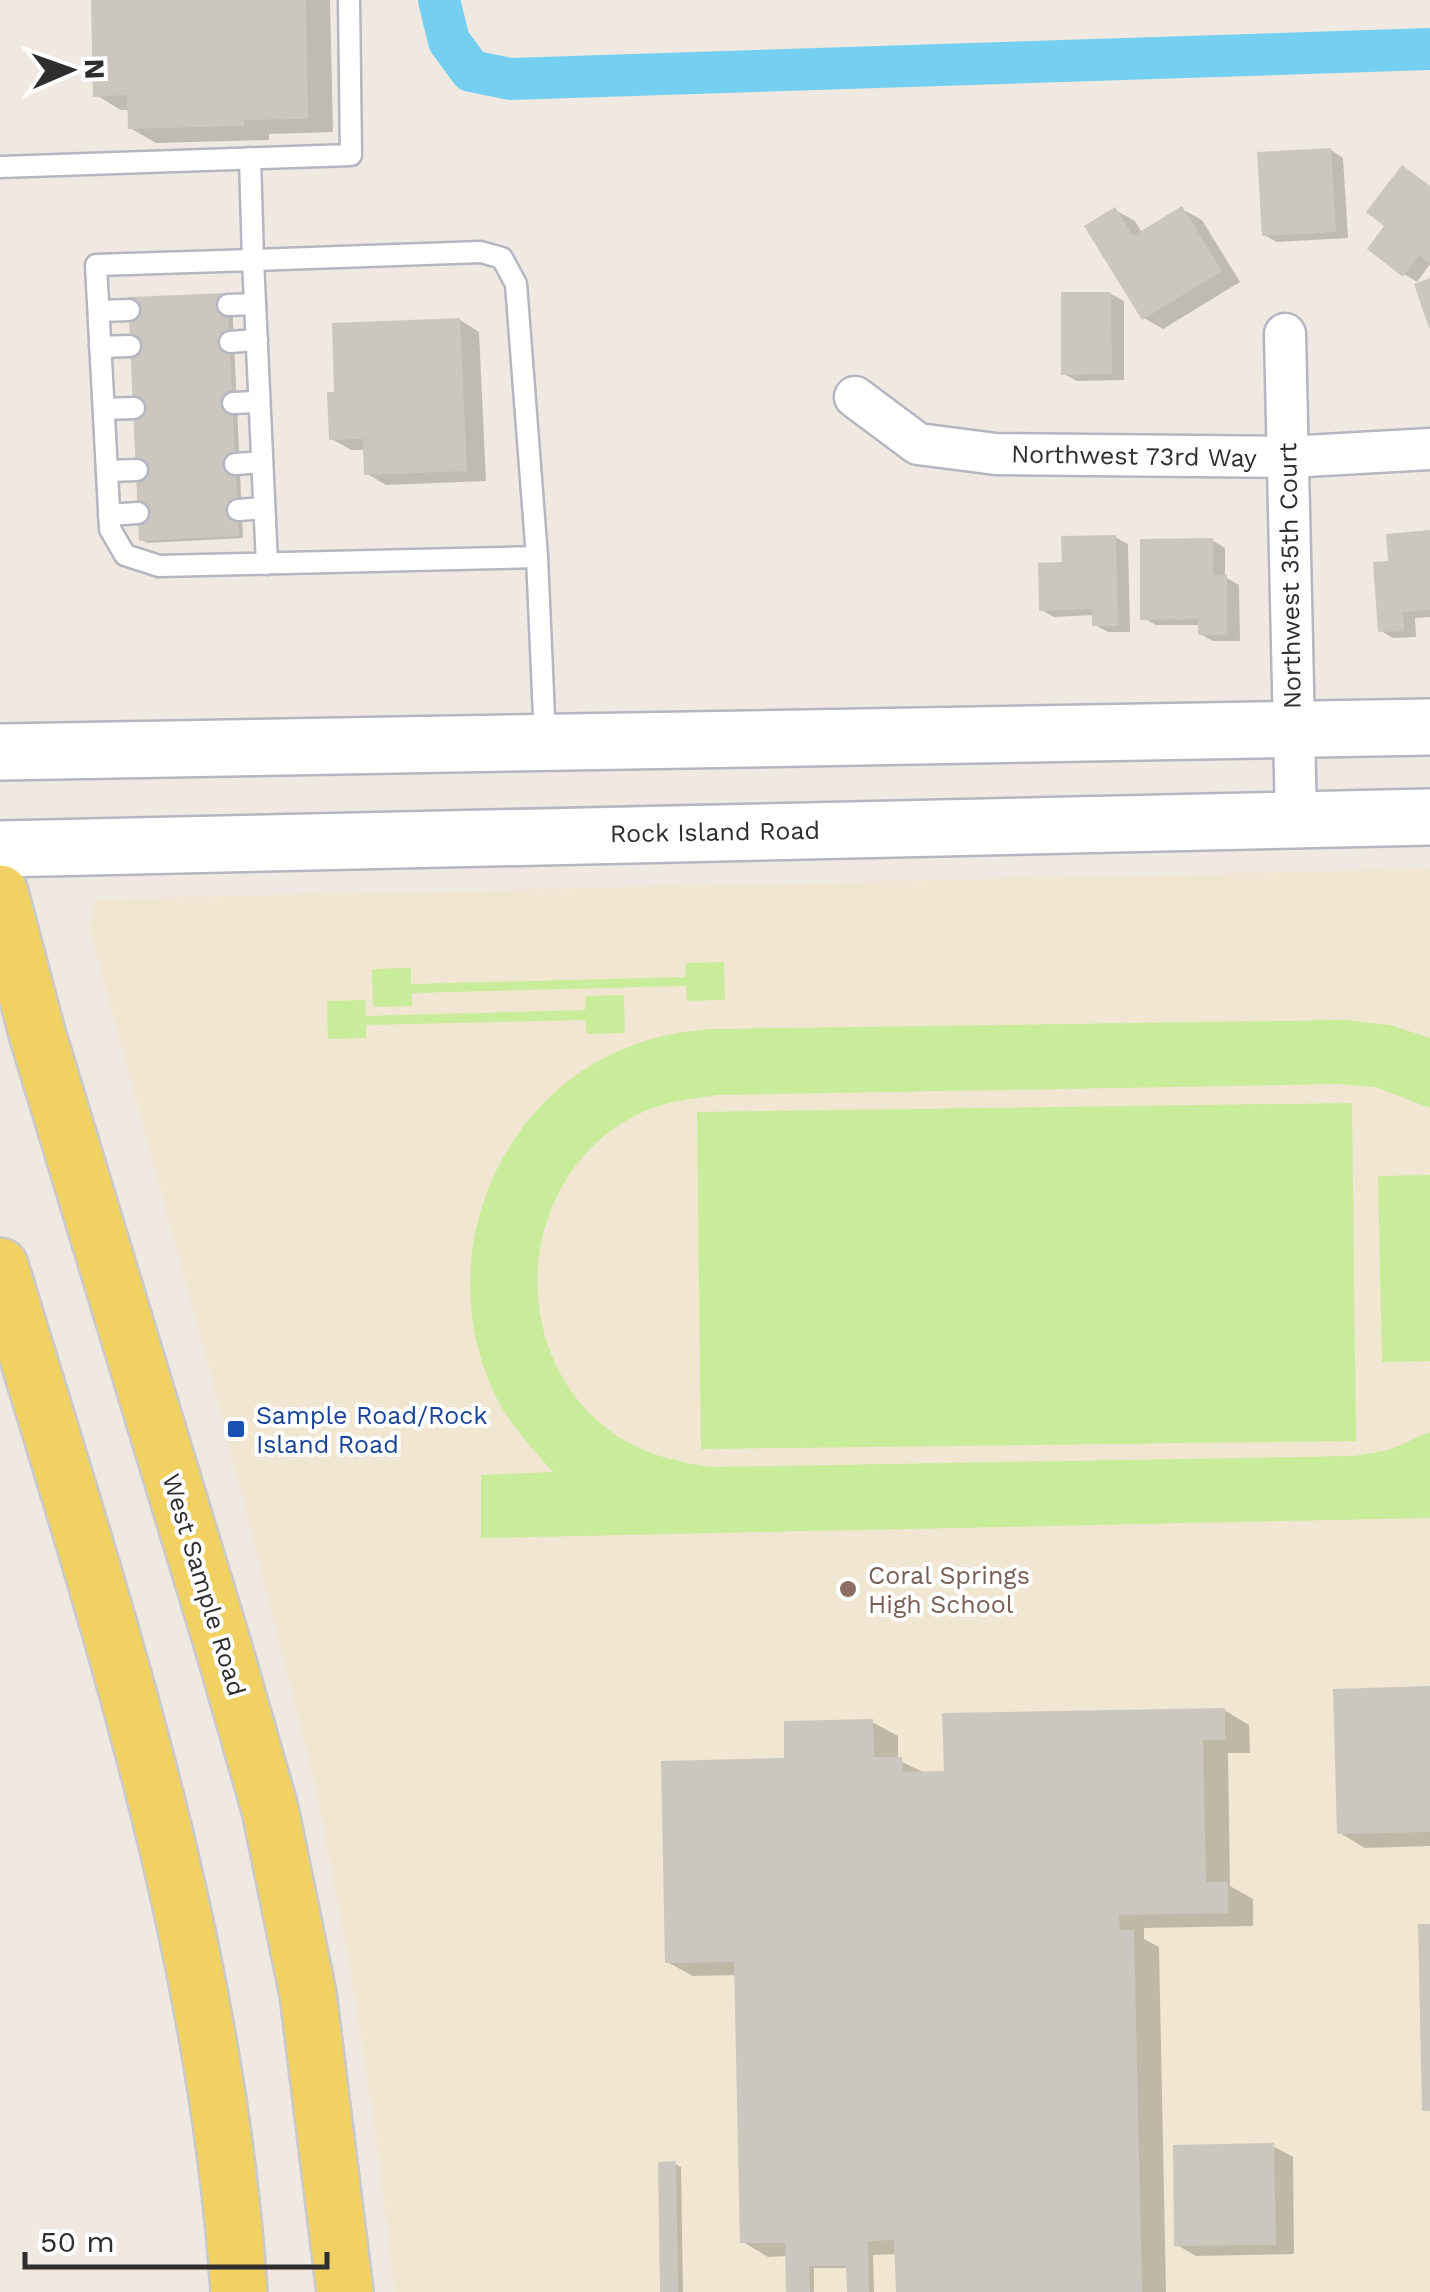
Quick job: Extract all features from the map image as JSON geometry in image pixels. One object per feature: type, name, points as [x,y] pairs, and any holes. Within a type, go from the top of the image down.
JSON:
[{"type":"main road","points":[[0,752],[1430,727]]},
{"type":"main road","name":"Rock Island Road","points":[[0,849],[1430,817]]},
{"type":"main road","name":"West Sample Road","points":[[0,892],[32,1015],[270,1809],[308,1994],[345,2292]]},
{"type":"main road","points":[[0,1266],[127,1683],[178,1883],[215,2093],[239,2292]]},
{"type":"street","name":"Northwest 35th Court","points":[[1285,334],[1296,818]]},
{"type":"street","name":"Northwest 73rd Way","points":[[855,397],[918,444],[996,454],[1288,457],[1430,448]]},
{"type":"lane","points":[[0,167],[351,155],[349,0]]},
{"type":"lane","points":[[250,158],[267,564]]},
{"type":"lane","points":[[537,557],[159,566],[125,554],[110,529],[96,265],[481,252],[502,258],[516,284],[537,557],[545,744]]},
{"type":"lane","points":[[228,306],[255,304]]},
{"type":"lane","points":[[98,311],[129,310]]},
{"type":"lane","points":[[230,342],[256,340]]},
{"type":"lane","points":[[100,348],[130,346]]},
{"type":"lane","points":[[233,403],[259,402]]},
{"type":"lane","points":[[104,409],[134,408]]},
{"type":"lane","points":[[235,464],[262,462]]},
{"type":"lane","points":[[107,471],[137,470]]},
{"type":"lane","points":[[238,510],[264,508]]},
{"type":"lane","points":[[109,515],[138,513]]},
{"type":"shaded area","name":"Coral Springs High School","points":[[1430,869],[1430,2292],[395,2292],[347,1949],[313,1776],[218,1401],[89,927],[96,899]]},
{"type":"green space","points":[[724,962],[725,1000],[687,1001],[686,986],[412,993],[412,1006],[373,1007],[372,969],[411,968],[411,984],[685,977],[686,963]]},
{"type":"green space","points":[[624,995],[625,1033],[587,1034],[585,1020],[366,1025],[366,1038],[328,1039],[327,1001],[365,1000],[366,1016],[585,1010],[586,996]]},
{"type":"green space","points":[[1345,1020],[1390,1025],[1430,1038],[1430,1108],[1375,1087],[1339,1084],[718,1095],[650,1109],[606,1135],[572,1170],[550,1212],[539,1259],[539,1307],[551,1353],[574,1396],[621,1439],[684,1462],[711,1467],[1354,1456],[1389,1450],[1430,1432],[1430,1518],[481,1538],[481,1475],[553,1472],[501,1406],[480,1355],[471,1302],[473,1249],[485,1198],[507,1150],[539,1108],[579,1073],[638,1043],[710,1029]]},
{"type":"green space","points":[[1352,1103],[1356,1441],[701,1449],[697,1112]]},
{"type":"green space","points":[[1430,1175],[1430,1361],[1382,1362],[1378,1176]]},
{"type":"building","points":[[91,0],[306,0],[308,119],[244,120],[244,126],[128,129],[127,95],[93,97]]},
{"type":"building","points":[[1331,148],[1336,232],[1262,236],[1257,152]]},
{"type":"building","points":[[1402,165],[1430,186],[1430,264],[1419,255],[1403,277],[1367,249],[1384,226],[1366,212]]},
{"type":"building","points":[[1182,206],[1222,271],[1142,320],[1084,226],[1115,207],[1133,236]]},
{"type":"building","points":[[1430,278],[1430,328],[1429,328],[1414,284]]},
{"type":"building","points":[[1061,292],[1111,292],[1112,374],[1061,375]]},
{"type":"building","points":[[227,293],[239,536],[139,541],[128,297]]},
{"type":"building","points":[[460,318],[467,471],[364,475],[363,439],[329,440],[327,392],[334,392],[332,323]]},
{"type":"building","points":[[1430,530],[1430,610],[1403,612],[1404,631],[1378,632],[1373,562],[1388,561],[1386,534]]},
{"type":"building","points":[[1116,535],[1118,626],[1092,626],[1092,609],[1039,611],[1038,563],[1062,562],[1061,536]]},
{"type":"building","points":[[1213,538],[1213,575],[1227,575],[1227,635],[1198,635],[1198,619],[1140,620],[1140,539]]},
{"type":"building","points":[[1430,1686],[1430,1832],[1337,1834],[1333,1689]]},
{"type":"building","points":[[1225,1708],[1225,1740],[1203,1740],[1206,1882],[1228,1882],[1228,1913],[1119,1915],[1120,1930],[1134,1930],[1142,2292],[896,2292],[894,2240],[868,2241],[869,2292],[847,2292],[846,2266],[809,2266],[810,2292],[786,2292],[785,2243],[740,2243],[734,1962],[665,1963],[661,1761],[784,1758],[784,1721],[873,1719],[874,1757],[902,1757],[903,1772],[944,1771],[942,1713]]},
{"type":"building","points":[[1418,1924],[1430,1924],[1430,2111],[1422,2111]]},
{"type":"building","points":[[1274,2143],[1276,2245],[1174,2246],[1173,2145]]},
{"type":"building","points":[[676,2161],[678,2292],[660,2292],[658,2162]]},
{"type":"waterway","points":[[439,0],[449,41],[471,71],[510,79],[1430,49]]},
{"type":"place","name":"Sample Road/Rock Island Road","points":[[236,1429]]},
{"type":"place","name":"Coral Springs High School","points":[[848,1589]]}]
